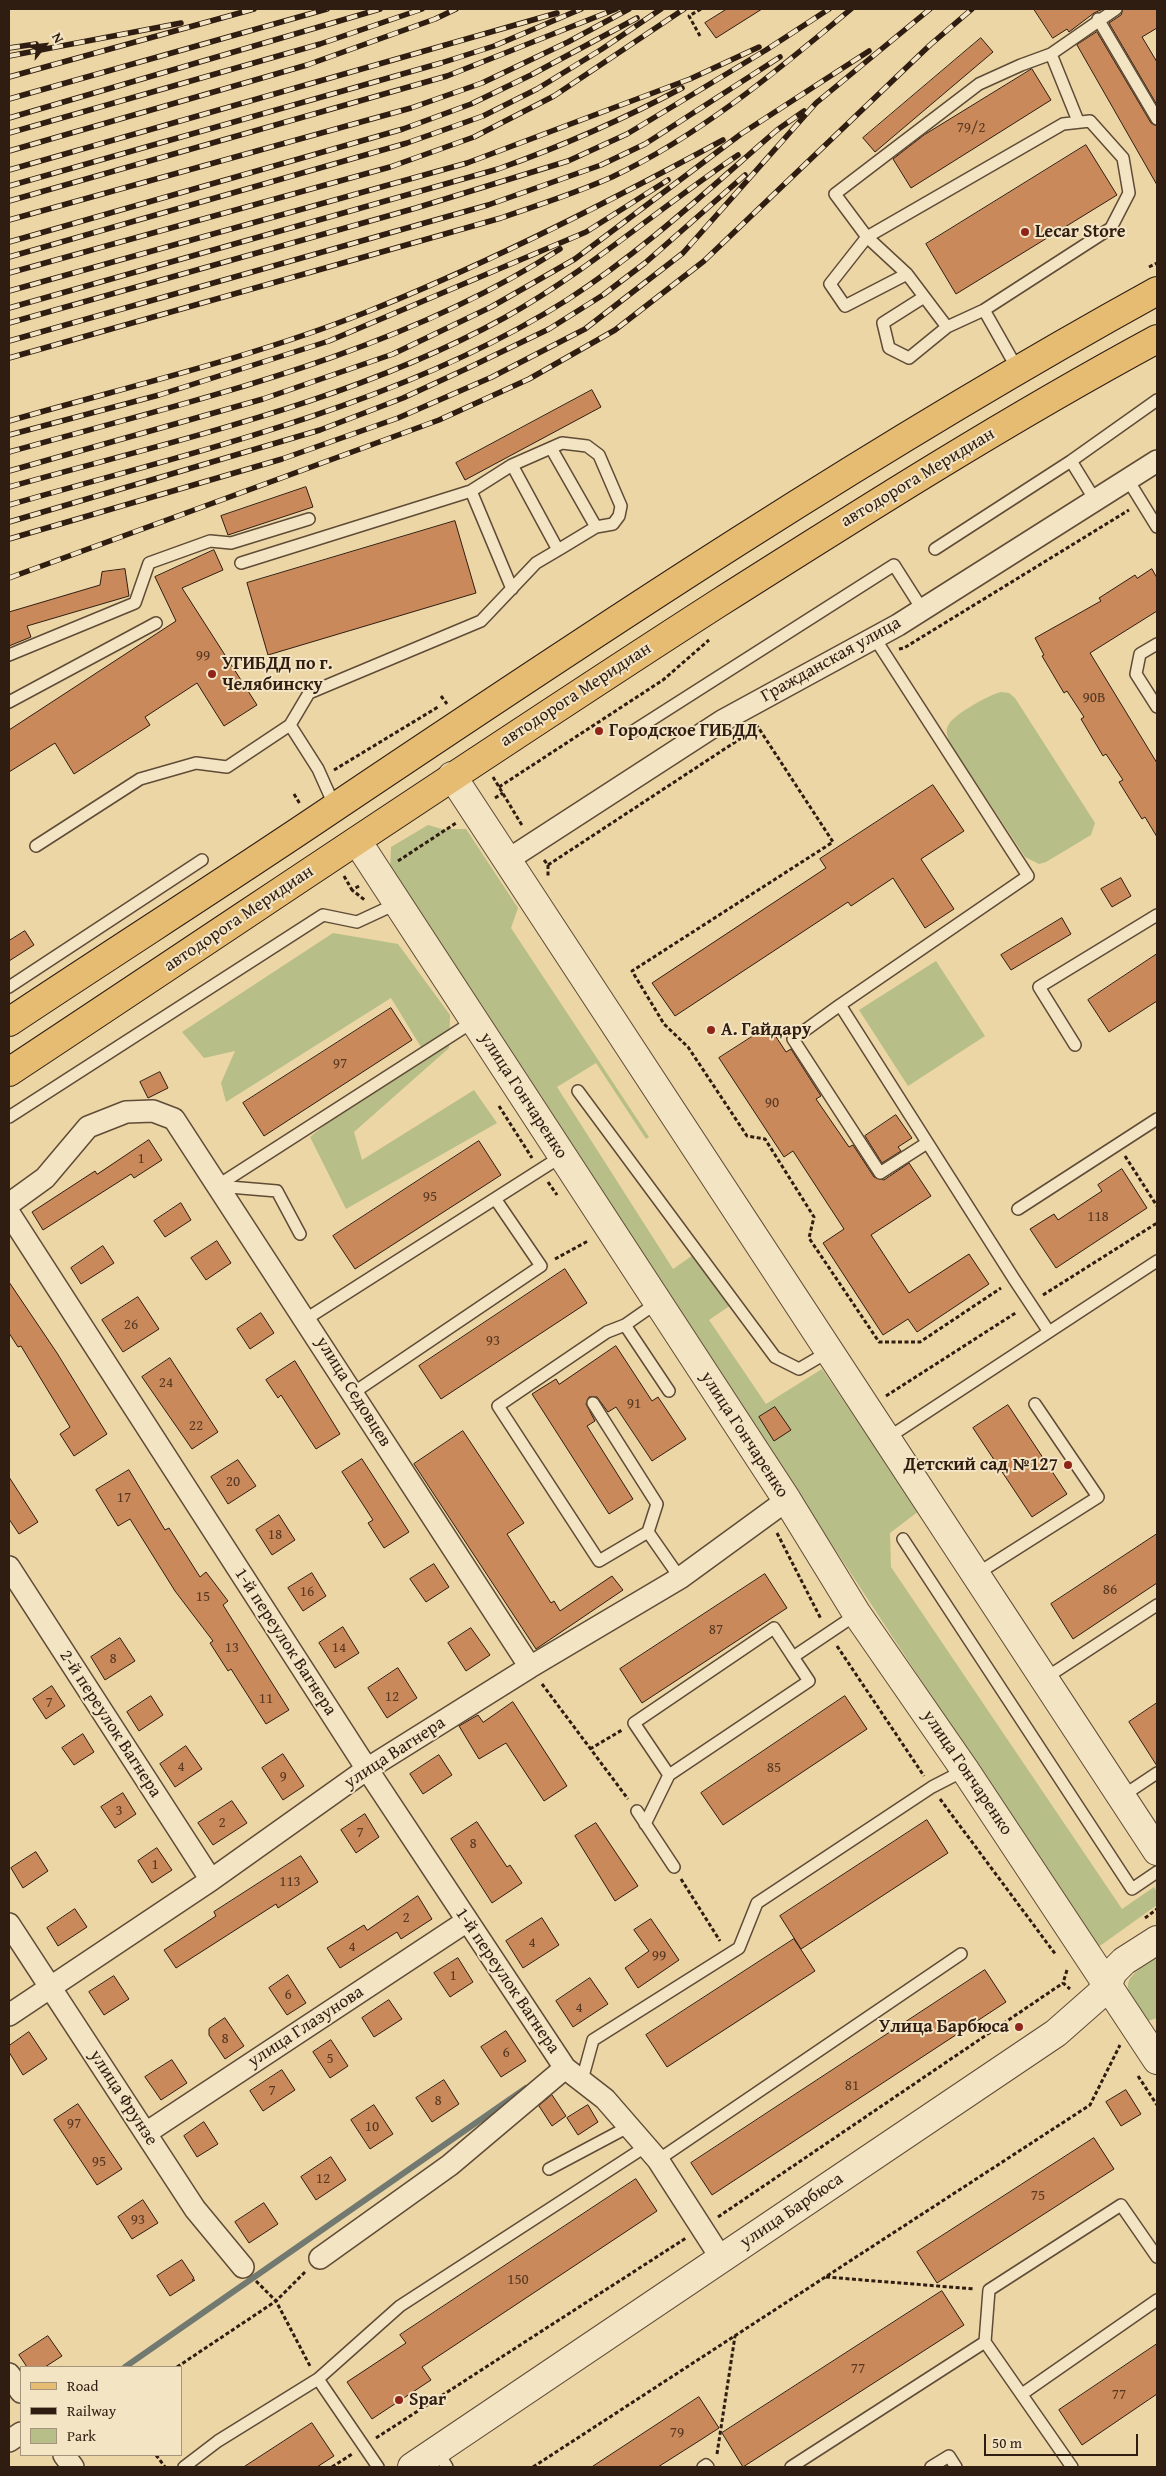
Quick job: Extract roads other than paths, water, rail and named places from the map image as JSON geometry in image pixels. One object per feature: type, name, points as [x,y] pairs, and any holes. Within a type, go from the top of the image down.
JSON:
[{"type":"main road","points":[[9,1022],[430,743],[844,474],[1018,370],[1157,291]]},
{"type":"main road","name":"автодорога Меридиан","points":[[9,1072],[452,776],[866,509],[1094,373],[1157,339]]},
{"type":"main road","points":[[430,743],[452,776]]},
{"type":"main road","name":"улица Гончаренко","points":[[335,807],[357,841]]},
{"type":"street","name":"Гражданская улица","points":[[506,861],[722,721],[922,609],[1157,461]]},
{"type":"street","points":[[452,776],[1121,1797],[1155,1843]]},
{"type":"street","name":"улица Гончаренко","points":[[357,841],[787,1500],[857,1614],[965,1770],[1090,1956],[1107,1986],[1157,2060]]},
{"type":"street","name":"улица Седовцев","points":[[9,1204],[45,1178],[88,1126],[126,1112],[154,1111],[174,1119],[306,1319],[530,1667]]},
{"type":"street","name":"1-й переулок Вагнера","points":[[9,1213],[467,1922],[573,2074],[605,2099],[652,2154],[721,2258]]},
{"type":"street","name":"улица Вагнера","points":[[9,2015],[211,1880],[367,1769],[530,1667],[680,1578],[787,1500]]},
{"type":"street","name":"2-й переулок Вагнера","points":[[9,1567],[211,1880]]},
{"type":"street","name":"улица Глазунова","points":[[146,2133],[467,1922]]},
{"type":"street","name":"улица Фрунзе","points":[[9,1924],[195,2209],[243,2266]]},
{"type":"street","name":"улица Барбюса","points":[[412,2467],[442,2459],[721,2258],[1056,2033],[1107,1986],[1113,1972],[1124,1961],[1157,1940]]},
{"type":"street","points":[[320,2258],[573,2074]]},
{"type":"street","points":[[9,2374],[20,2390]]},
{"type":"street","points":[[9,2441],[20,2434]]},
{"type":"street","points":[[65,2456],[73,2467]]},
{"type":"lane","points":[[947,327],[907,274],[867,237],[835,194],[979,84],[1051,54],[1098,19],[1116,9]]},
{"type":"lane","points":[[1098,19],[1157,119]]},
{"type":"lane","points":[[1051,54],[1078,121]]},
{"type":"lane","points":[[907,274],[845,306],[830,284],[867,237],[1063,124],[1090,121],[1124,158],[1129,193],[1111,228],[984,310],[947,327],[909,358],[889,348],[882,323],[924,297]]},
{"type":"lane","points":[[984,310],[1018,370]]},
{"type":"lane","points":[[935,549],[1071,460],[1157,400]]},
{"type":"lane","points":[[36,846],[140,778],[196,764],[226,767],[290,725],[309,693],[481,621],[536,563],[596,527],[613,524],[620,516],[621,506],[599,455],[587,446],[562,443],[512,465],[471,491],[241,563]]},
{"type":"lane","points":[[551,448],[596,527]]},
{"type":"lane","points":[[1071,460],[1095,500]]},
{"type":"lane","points":[[512,465],[558,550]]},
{"type":"lane","points":[[1128,480],[1157,527]]},
{"type":"lane","points":[[471,491],[512,589]]},
{"type":"lane","points":[[9,655],[135,603],[149,563],[210,540],[231,543],[309,519]]},
{"type":"lane","points":[[632,732],[894,564],[922,609]]},
{"type":"lane","points":[[9,702],[156,623]]},
{"type":"lane","points":[[874,637],[1028,876],[793,1039],[880,1173],[927,1143]]},
{"type":"lane","points":[[1157,644],[1140,654],[1136,674],[1157,707]]},
{"type":"lane","points":[[290,725],[318,769],[335,807]]},
{"type":"lane","points":[[9,987],[202,860]]},
{"type":"lane","points":[[9,1117],[323,914],[357,922],[398,903]]},
{"type":"lane","points":[[1075,1045],[1039,987],[1157,915]]},
{"type":"lane","points":[[840,1005],[1050,1332]]},
{"type":"lane","points":[[217,1186],[474,1021]]},
{"type":"lane","points":[[578,1091],[775,1356],[799,1369],[828,1352]]},
{"type":"lane","points":[[1018,1209],[1157,1119]]},
{"type":"lane","points":[[306,1319],[496,1200],[562,1156]]},
{"type":"lane","points":[[217,1186],[277,1191],[300,1234]]},
{"type":"lane","points":[[353,1393],[541,1266],[496,1200]]},
{"type":"lane","points":[[886,1439],[1157,1261]]},
{"type":"lane","points":[[592,1403],[657,1504],[648,1532],[599,1561],[498,1406],[607,1332],[625,1325],[658,1302]]},
{"type":"lane","points":[[625,1325],[669,1391]]},
{"type":"lane","points":[[975,1575],[1098,1497],[1035,1404]]},
{"type":"lane","points":[[648,1532],[680,1578]]},
{"type":"lane","points":[[903,1539],[1132,1889],[1157,1872]]},
{"type":"lane","points":[[1044,1679],[1157,1605]]},
{"type":"lane","points":[[793,1657],[857,1614]]},
{"type":"lane","points":[[646,1824],[669,1775],[809,1681],[774,1628],[634,1723],[669,1775]]},
{"type":"lane","points":[[573,2074],[593,2040],[739,1948],[757,1903],[932,1788],[965,1770]]},
{"type":"lane","points":[[1121,1797],[1157,1773]]},
{"type":"lane","points":[[637,1811],[674,1867]]},
{"type":"lane","points":[[184,2467],[218,2442],[318,2379],[400,2306],[652,2154],[961,1954]]},
{"type":"lane","points":[[550,2169],[628,2127]]},
{"type":"lane","points":[[1072,2467],[985,2342],[989,2290],[1121,2205],[1157,2257]]},
{"type":"lane","points":[[1022,2394],[1157,2300]]},
{"type":"lane","points":[[791,2467],[985,2342]]},
{"type":"lane","points":[[318,2379],[378,2467]]},
{"type":"lane","points":[[931,2467],[949,2456],[956,2467]]},
{"type":"waterway","points":[[126,2366],[526,2088]]},
{"type":"railway","points":[[9,77],[254,9]]},
{"type":"railway","points":[[9,99],[327,9]]},
{"type":"railway","points":[[9,118],[380,9]]},
{"type":"railway","points":[[9,133],[320,44],[422,9]]},
{"type":"railway","points":[[9,151],[307,65],[435,19],[456,9]]},
{"type":"railway","points":[[9,186],[441,63],[494,46],[581,9]]},
{"type":"railway","points":[[9,201],[447,76],[616,9]]},
{"type":"railway","points":[[9,220],[411,108],[482,83],[568,42],[629,9]]},
{"type":"railway","points":[[9,257],[407,143],[483,116],[537,89],[602,49],[661,9]]},
{"type":"railway","points":[[9,273],[390,167],[474,137],[554,96],[684,9]]},
{"type":"railway","points":[[9,323],[416,208],[568,161],[627,134],[766,50],[829,9]]},
{"type":"railway","points":[[9,358],[501,218],[598,183],[644,161],[706,122],[766,79],[851,9]]},
{"type":"railway","points":[[9,539],[282,459],[398,418],[492,377],[585,329],[683,253],[816,103],[930,9]]},
{"type":"railway","points":[[9,578],[439,420],[529,379],[615,330],[704,261],[930,45],[972,9]]},
{"type":"railway","points":[[9,170],[557,13]]},
{"type":"railway","points":[[9,242],[403,129],[471,104],[531,75],[637,18]]},
{"type":"railway","points":[[9,56],[181,23]]},
{"type":"railway","points":[[9,48],[36,44]]},
{"type":"railway","points":[[9,291],[467,163],[690,79],[759,47]]},
{"type":"railway","points":[[9,471],[263,399],[393,354],[491,307],[575,259],[741,134],[869,51]]},
{"type":"railway","points":[[9,341],[488,205],[601,165],[645,144],[780,57]]},
{"type":"railway","points":[[9,308],[498,169],[592,132],[682,88]]},
{"type":"railway","points":[[9,505],[296,422],[367,397],[436,369],[503,337],[567,300],[622,261],[675,219],[777,130],[804,111]]},
{"type":"railway","points":[[9,421],[233,358],[364,313],[456,274],[546,232],[723,140]]},
{"type":"railway","points":[[9,487],[262,416],[386,373],[446,347],[535,300],[594,260],[738,155]]},
{"type":"railway","points":[[9,522],[320,430],[403,398],[468,368],[549,329],[603,295],[645,263],[745,175]]},
{"type":"railway","points":[[9,435],[159,395],[329,341],[586,232],[668,180]]},
{"type":"railway","points":[[9,452],[221,393],[292,371],[362,346],[431,318],[497,286],[560,249]]},
{"type":"place","name":"Lecar Store","points":[[1025,232]]},
{"type":"place","name":"УГИБДД по г. Челябинску","points":[[212,674]]},
{"type":"place","name":"Городское ГИБДД","points":[[599,731]]},
{"type":"place","name":"А. Гайдару","points":[[711,1030]]},
{"type":"place","name":"Детский сад №127","points":[[1068,1465]]},
{"type":"place","name":"Улица Барбюса","points":[[1019,2027]]},
{"type":"place","name":"Spar","points":[[399,2400]]}]
